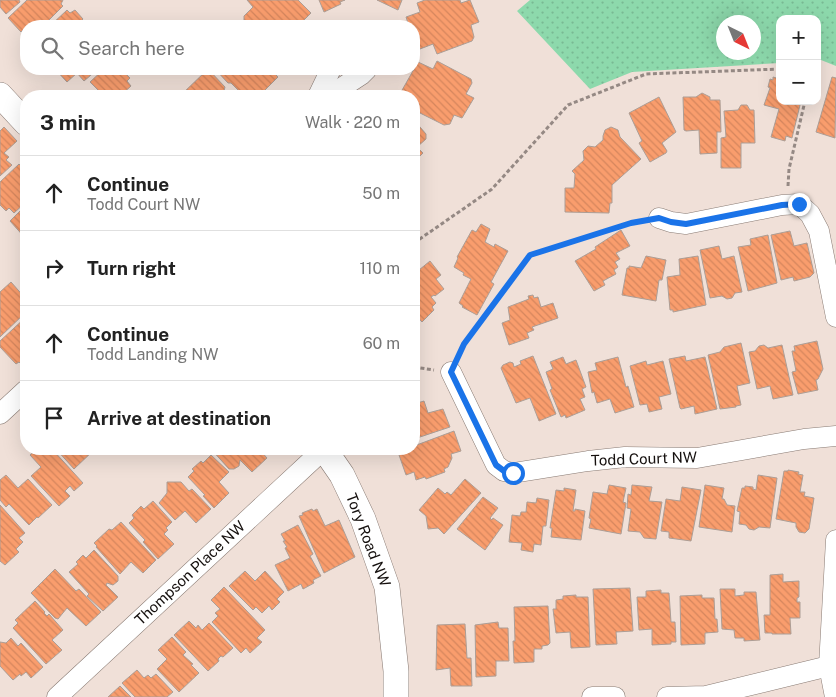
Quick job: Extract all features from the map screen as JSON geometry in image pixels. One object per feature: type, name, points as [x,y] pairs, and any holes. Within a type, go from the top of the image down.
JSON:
[{"type":"street","points":[[321,90],[328,75]]},
{"type":"street","points":[[338,90],[361,75]]},
{"type":"street","points":[[0,95],[20,117]]},
{"type":"street","points":[[659,218],[686,224],[799,204],[810,214],[819,231],[836,316]]},
{"type":"street","name":"Todd Court NW","points":[[451,372],[496,465],[504,471],[513,473],[625,457],[697,458],[804,439],[836,436]]},
{"type":"street","points":[[0,414],[20,396]]},
{"type":"street","name":"Thompson Place NW","points":[[57,697],[318,455]]},
{"type":"street","name":"Tory Road NW","points":[[328,455],[342,474],[363,519],[387,587],[396,671],[396,697]]},
{"type":"street","points":[[835,697],[830,666],[836,540]]},
{"type":"street","points":[[666,697],[706,696],[830,666]]},
{"type":"street","points":[[592,697],[615,697]]},
{"type":"path","points":[[420,239],[492,189],[568,105],[646,74],[776,69]]},
{"type":"path","points":[[788,205],[789,169],[804,105]]},
{"type":"path","points":[[420,368],[451,372],[464,344],[530,255],[631,223],[659,218]]},
{"type":"green space","points":[[530,0],[836,0],[836,66],[821,60],[821,15],[776,15],[776,63],[632,72],[590,89],[517,11]]},
{"type":"building","points":[[0,0],[19,0],[20,2],[6,14],[0,7]]},
{"type":"building","points":[[27,0],[63,0],[61,4],[63,6],[49,20],[20,20],[20,31],[8,18]]},
{"type":"building","points":[[247,0],[298,0],[311,13],[304,20],[244,20],[244,16],[253,7]]},
{"type":"building","points":[[319,0],[345,0],[324,12]]},
{"type":"building","points":[[377,0],[402,0],[398,10]]},
{"type":"building","points":[[425,0],[460,0],[461,3],[470,0],[479,22],[471,25],[474,37],[472,41],[437,54],[433,44],[420,49],[420,20],[407,20],[406,17],[420,12],[417,3]]},
{"type":"building","points":[[67,10],[70,13],[75,10],[83,19],[82,20],[56,20]]},
{"type":"building","points":[[437,61],[471,79],[472,83],[466,94],[474,98],[462,118],[454,115],[450,124],[444,125],[420,113],[420,90],[402,90],[411,75],[420,75],[420,63],[433,69]]},
{"type":"building","points":[[61,75],[75,75],[67,82]]},
{"type":"building","points":[[79,75],[91,75],[84,81]]},
{"type":"building","points":[[98,75],[127,75],[130,78],[127,81],[131,86],[127,90],[98,90],[90,82]]},
{"type":"building","points":[[202,75],[214,75],[225,87],[224,90],[186,90]]},
{"type":"building","points":[[221,75],[276,75],[278,77],[265,90],[238,90],[231,83],[228,83]]},
{"type":"building","points":[[773,77],[776,78],[776,105],[800,105],[792,138],[786,136],[785,141],[771,137],[779,109],[764,105],[770,88],[768,87],[770,79],[773,80]]},
{"type":"building","points":[[832,77],[836,78],[835,138],[816,132]]},
{"type":"building","points":[[702,93],[710,97],[710,100],[720,100],[721,132],[717,132],[717,153],[700,154],[699,130],[684,130],[683,97],[696,97]]},
{"type":"building","points":[[659,97],[676,132],[662,143],[667,151],[666,153],[650,162],[639,143],[642,141],[629,113]]},
{"type":"building","points":[[741,105],[747,105],[750,110],[754,110],[755,143],[741,143],[741,168],[721,168],[721,138],[726,137],[724,111],[738,110]]},
{"type":"building","points":[[4,127],[17,141],[4,153],[9,157],[6,160],[12,165],[0,176],[0,131]]},
{"type":"building","points":[[420,127],[426,134],[426,139],[420,144]]},
{"type":"building","points":[[611,127],[618,130],[620,137],[641,159],[612,185],[612,203],[610,203],[609,213],[565,212],[565,188],[574,188],[575,174],[572,171],[584,160],[583,151],[588,146],[595,147],[603,140],[605,130]]},
{"type":"building","points":[[20,165],[20,208],[14,213],[9,208],[6,211],[0,205],[0,182]]},
{"type":"building","points":[[20,211],[20,232],[10,221]]},
{"type":"building","points":[[481,224],[490,229],[485,242],[494,247],[495,244],[508,251],[491,282],[494,284],[477,315],[462,307],[459,303],[471,279],[454,267],[457,257],[472,230],[476,232]]},
{"type":"building","points":[[621,230],[630,246],[616,253],[620,259],[615,262],[618,267],[614,270],[616,274],[603,281],[605,285],[594,291],[575,261],[596,249],[595,247]]},
{"type":"building","points":[[790,231],[794,246],[807,243],[814,273],[810,277],[794,281],[793,277],[781,280],[771,235]]},
{"type":"building","points":[[768,235],[777,283],[748,291],[738,247],[751,245],[750,239]]},
{"type":"building","points":[[719,246],[722,259],[734,256],[742,292],[735,293],[732,298],[727,299],[722,296],[710,298],[700,250]]},
{"type":"building","points":[[646,256],[666,260],[662,280],[659,280],[656,301],[622,295],[627,268],[629,266],[641,268]]},
{"type":"building","points":[[698,256],[706,305],[673,312],[673,310],[670,310],[667,277],[680,275],[679,259]]},
{"type":"building","points":[[430,261],[441,275],[436,279],[444,289],[431,297],[436,303],[432,307],[434,310],[422,322],[420,320],[420,269]]},
{"type":"building","points":[[11,282],[20,292],[20,318],[0,337],[0,292]]},
{"type":"building","points":[[533,295],[534,298],[538,297],[541,307],[553,303],[558,318],[532,327],[534,330],[527,333],[529,338],[509,345],[502,323],[510,320],[508,307],[529,299],[528,296]]},
{"type":"building","points":[[20,323],[20,363],[16,364],[0,347],[0,341]]},
{"type":"building","points":[[817,341],[823,369],[816,380],[818,390],[798,394],[792,372],[796,371],[792,351],[795,351],[794,346]]},
{"type":"building","points":[[741,343],[750,383],[737,386],[741,405],[720,409],[708,355],[720,352],[724,347]]},
{"type":"building","points":[[764,345],[768,348],[782,345],[793,395],[773,399],[770,386],[757,389],[749,352],[755,351],[759,346]]},
{"type":"building","points":[[533,356],[556,414],[539,421],[530,398],[516,403],[501,368],[510,362],[513,363],[514,367],[521,364],[520,361]]},
{"type":"building","points":[[685,356],[686,361],[705,357],[717,409],[695,414],[694,406],[680,408],[669,359]]},
{"type":"building","points":[[563,357],[566,364],[576,360],[586,387],[582,389],[585,397],[580,399],[585,410],[566,418],[565,415],[561,417],[550,390],[552,389],[546,372],[553,369],[550,362]]},
{"type":"building","points":[[618,357],[626,387],[628,386],[634,407],[615,413],[610,399],[597,403],[594,392],[592,393],[588,372],[597,370],[595,363]]},
{"type":"building","points":[[646,361],[647,365],[663,361],[671,394],[659,397],[662,409],[649,412],[647,404],[640,405],[630,366]]},
{"type":"building","points":[[424,401],[428,413],[443,409],[450,427],[420,437],[420,402]]},
{"type":"building","points":[[454,431],[461,451],[451,454],[452,458],[448,467],[444,469],[445,472],[426,479],[425,477],[416,480],[414,472],[406,475],[399,455],[420,455],[420,444]]},
{"type":"building","points":[[30,455],[57,455],[83,483],[74,491],[70,486],[65,491],[70,496],[59,506],[31,476],[41,467]]},
{"type":"building","points":[[61,455],[89,455],[74,469]]},
{"type":"building","points":[[211,455],[229,472],[219,482],[229,493],[214,508],[188,477],[194,471],[192,469],[201,461],[203,463]]},
{"type":"building","points":[[216,455],[264,455],[267,458],[252,472],[240,460],[239,466],[229,469]]},
{"type":"building","points":[[784,471],[799,472],[798,474],[803,475],[800,492],[805,492],[804,496],[814,498],[809,529],[805,533],[799,532],[796,523],[776,519]]},
{"type":"building","points":[[6,475],[18,488],[28,479],[52,505],[29,525],[9,504],[6,507],[0,500],[0,480]]},
{"type":"building","points":[[758,475],[777,478],[770,528],[759,527],[754,530],[749,529],[746,525],[739,524],[740,512],[737,511],[742,488],[745,488],[745,486],[753,487],[756,490]]},
{"type":"building","points":[[465,479],[481,493],[444,534],[438,528],[428,529],[426,516],[419,510],[438,488],[445,494],[447,492],[451,495]]},
{"type":"building","points":[[167,482],[181,482],[189,491],[192,489],[211,509],[196,523],[185,511],[175,520],[159,503],[167,493]]},
{"type":"building","points":[[609,485],[626,488],[623,502],[626,503],[621,534],[589,528],[593,492],[607,494]]},
{"type":"building","points":[[632,485],[652,487],[649,501],[662,502],[656,539],[644,538],[640,532],[628,531],[631,509],[627,508],[628,494],[631,495]]},
{"type":"building","points":[[705,485],[724,488],[722,499],[724,499],[727,505],[735,506],[732,532],[699,527]]},
{"type":"building","points":[[682,487],[701,490],[691,541],[669,538],[669,532],[661,531],[666,499],[680,501]]},
{"type":"building","points":[[564,488],[576,490],[573,511],[575,509],[585,511],[581,540],[551,537],[552,528],[550,528],[556,490],[564,491]]},
{"type":"building","points":[[483,497],[498,508],[490,518],[503,525],[485,550],[457,529]]},
{"type":"building","points":[[537,498],[549,500],[546,526],[543,526],[541,545],[534,544],[533,552],[521,550],[522,543],[509,542],[512,515],[520,516],[521,512],[526,512],[527,502],[536,503]]},
{"type":"building","points":[[153,501],[172,522],[166,528],[168,530],[164,534],[174,544],[158,559],[143,542],[145,540],[129,523],[134,518],[132,515],[141,506],[144,509]]},
{"type":"building","points":[[0,505],[25,533],[19,538],[23,542],[16,549],[19,552],[5,565],[0,561]]},
{"type":"building","points":[[312,509],[313,511],[317,509],[325,526],[339,520],[355,557],[324,573],[299,516]]},
{"type":"building","points":[[121,522],[156,560],[143,573],[131,562],[120,574],[94,543],[109,529],[112,530]]},
{"type":"building","points":[[298,525],[313,554],[310,556],[321,576],[313,580],[314,583],[303,589],[301,584],[288,591],[275,565],[290,558],[281,534]]},
{"type":"building","points":[[94,550],[118,576],[118,581],[113,585],[107,583],[106,585],[118,597],[103,611],[87,596],[89,594],[69,572],[78,564],[76,562],[83,555],[86,558]]},
{"type":"building","points":[[55,569],[76,591],[79,589],[101,612],[86,626],[67,608],[58,619],[55,618],[31,593]]},
{"type":"building","points":[[245,571],[255,581],[265,571],[284,592],[277,599],[280,602],[272,610],[269,606],[262,613],[256,607],[253,610],[229,586]]},
{"type":"building","points":[[783,574],[783,582],[799,581],[799,597],[797,602],[800,602],[800,618],[790,618],[791,634],[765,633],[764,615],[770,615],[770,575]]},
{"type":"building","points":[[224,587],[265,630],[257,638],[262,642],[250,653],[246,648],[241,653],[212,622],[218,616],[215,613],[220,609],[211,600]]},
{"type":"building","points":[[630,588],[633,631],[616,632],[617,644],[596,645],[593,589]]},
{"type":"building","points":[[720,589],[735,589],[735,596],[744,595],[744,592],[756,592],[760,640],[744,641],[744,638],[735,638],[734,630],[722,629]]},
{"type":"building","points":[[661,590],[661,593],[669,593],[671,622],[675,622],[676,642],[652,645],[652,629],[639,630],[637,597],[646,597],[646,591]]},
{"type":"building","points":[[576,595],[576,597],[588,597],[590,647],[571,648],[570,632],[556,633],[553,609],[556,609],[556,600],[563,599],[563,596]]},
{"type":"building","points":[[702,595],[702,598],[714,598],[718,632],[705,633],[705,644],[681,645],[680,596]]},
{"type":"building","points":[[35,601],[44,613],[47,616],[49,614],[63,630],[52,640],[62,650],[46,664],[13,628],[18,623],[15,620]]},
{"type":"building","points":[[548,606],[550,643],[542,646],[542,649],[534,649],[534,662],[514,663],[514,607]]},
{"type":"building","points":[[189,621],[196,628],[198,625],[202,630],[209,623],[233,648],[223,657],[221,656],[218,659],[219,661],[208,671],[174,635]]},
{"type":"building","points":[[498,622],[499,628],[508,628],[509,661],[496,661],[496,676],[476,677],[475,625]]},
{"type":"building","points":[[465,624],[467,658],[471,658],[472,686],[451,686],[450,668],[436,670],[437,625]]},
{"type":"building","points":[[172,637],[186,652],[183,655],[199,673],[179,692],[157,669],[167,659],[158,650]]},
{"type":"building","points":[[11,638],[18,646],[21,643],[43,667],[31,678],[26,672],[13,680],[0,666],[0,642],[6,643]]},
{"type":"building","points":[[137,670],[144,678],[148,675],[151,678],[156,674],[173,692],[167,697],[135,697],[122,683]]},
{"type":"building","points":[[120,686],[131,697],[108,697]]},
{"type":"route","points":[[513,473],[504,471],[496,465],[451,372],[464,344],[530,255],[631,223],[659,218],[686,224],[782,205],[799,204]]}]
